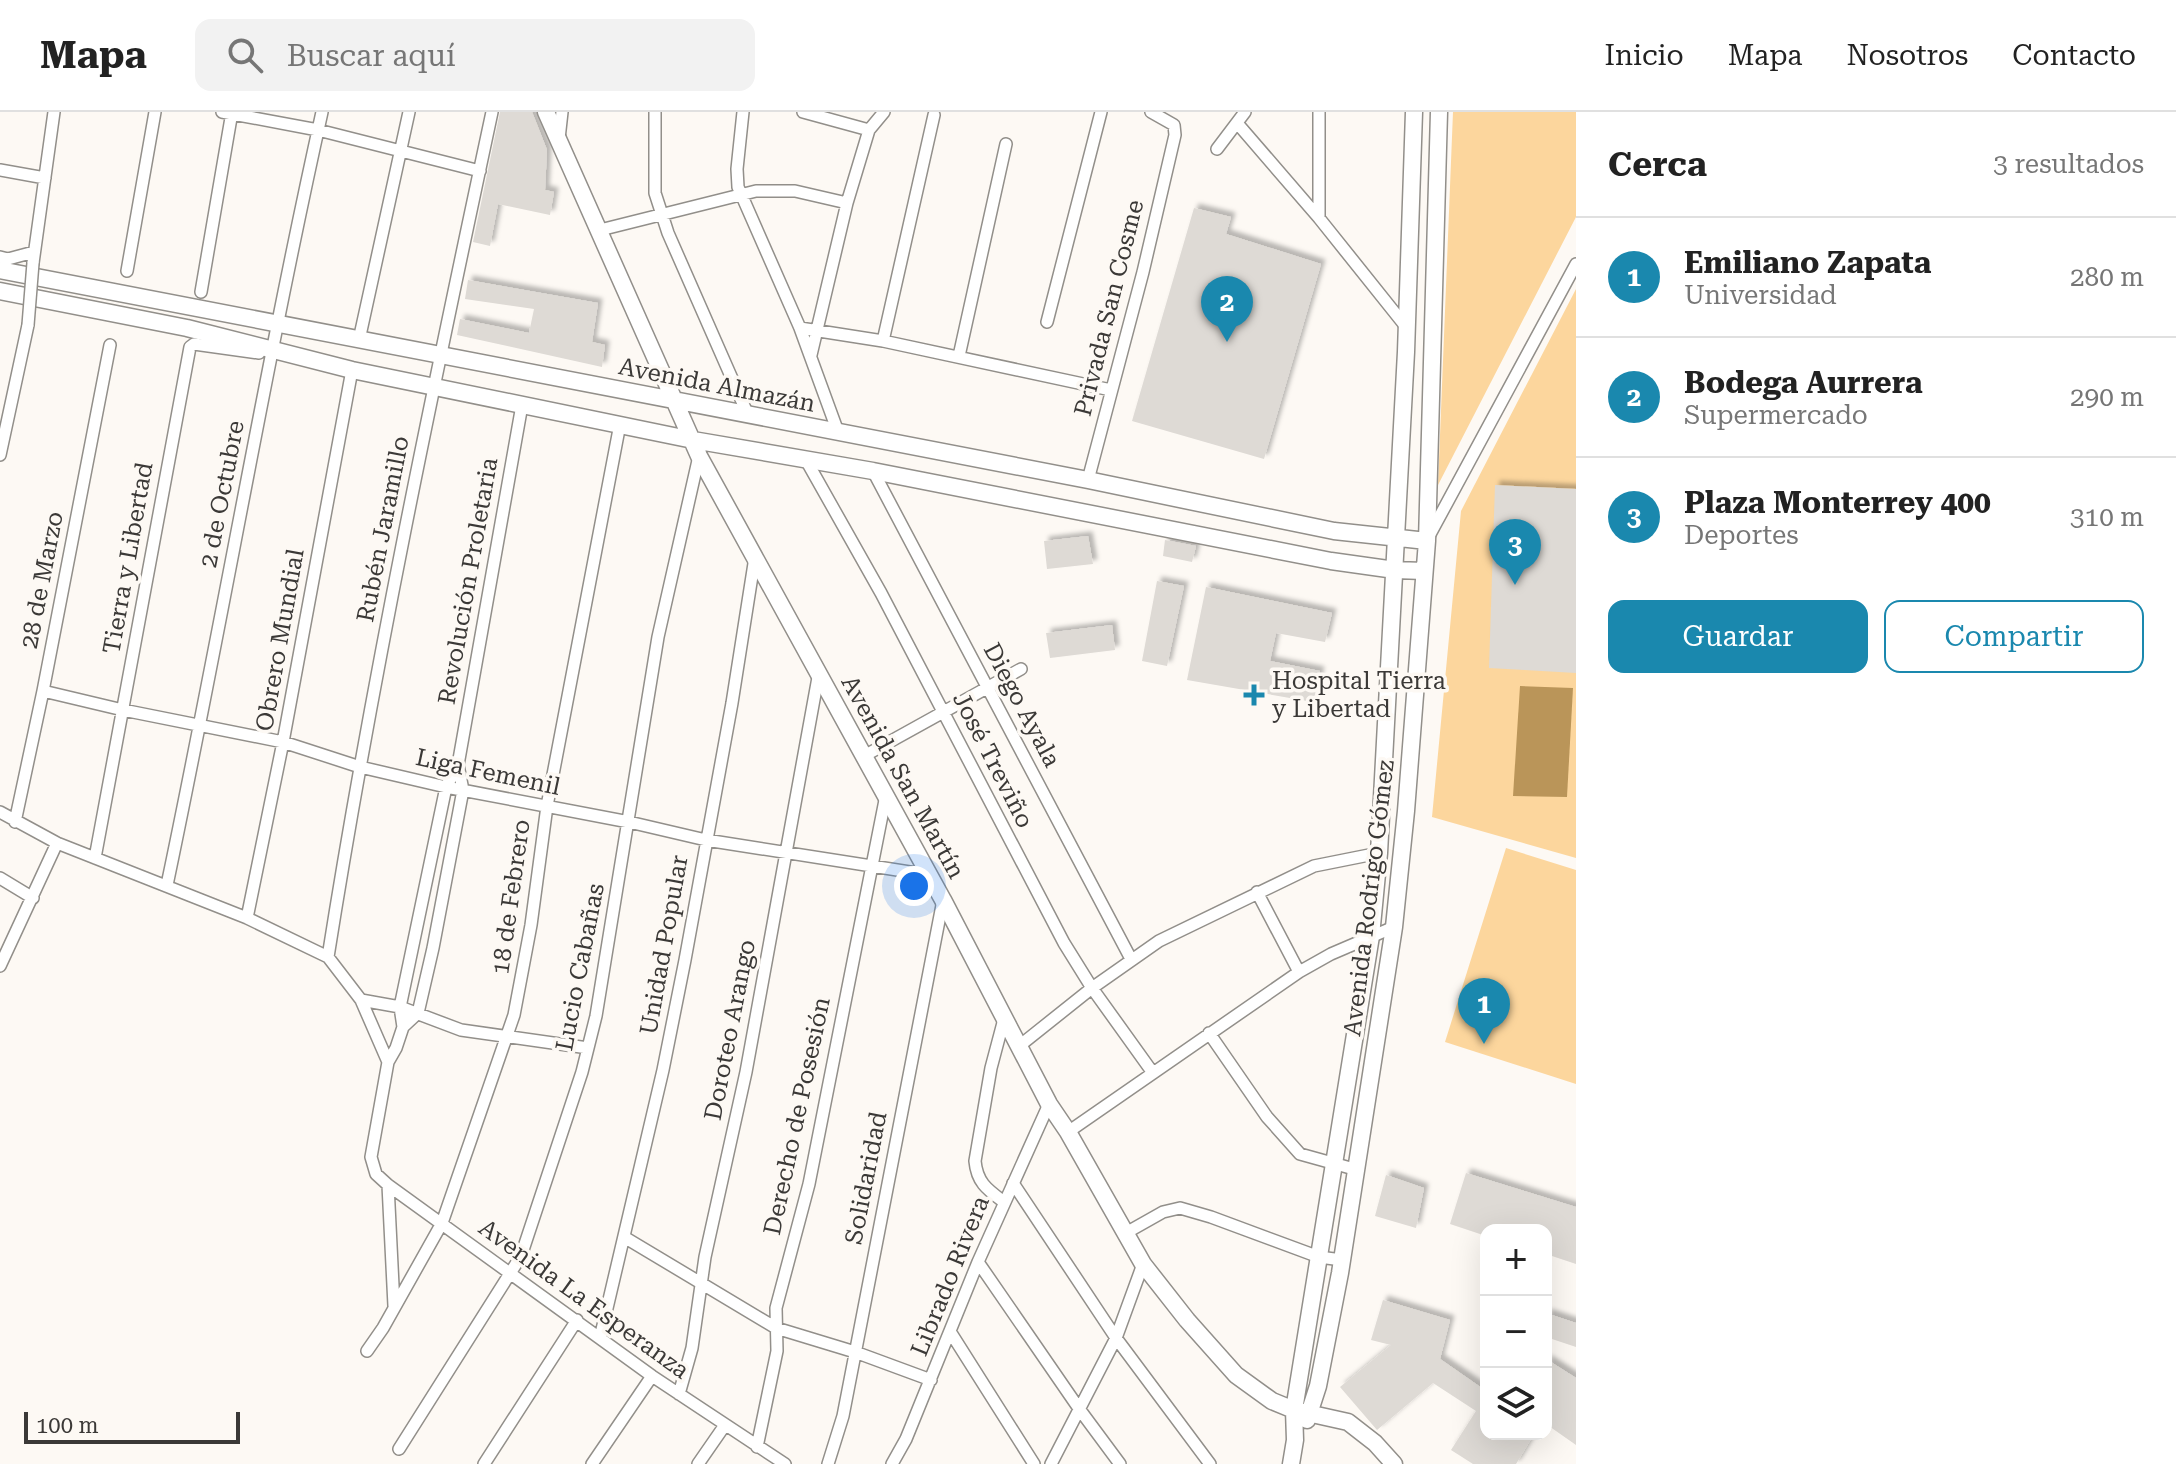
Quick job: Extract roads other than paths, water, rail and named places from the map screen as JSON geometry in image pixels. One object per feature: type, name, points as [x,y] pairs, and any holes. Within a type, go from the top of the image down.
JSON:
[{"type":"main road","name":"Avenida San Martín","points":[[546,112],[696,448],[943,900],[1049,1104],[1068,1132],[1124,1234],[1143,1264],[1187,1320],[1255,1392],[1294,1410],[1348,1422],[1375,1443],[1394,1464]]},
{"type":"main road","name":"Avenida Rodrigo Gómez","points":[[1291,1464],[1295,1440],[1294,1410],[1371,936],[1379,853],[1407,328],[1414,112]]},
{"type":"main road","name":"Avenida Rodrigo Gómez","points":[[1295,1440],[1311,1413],[1342,1260],[1394,927],[1409,780],[1427,541],[1439,112]]},
{"type":"main road","name":"Avenida Almazán","points":[[0,270],[1088,480],[1319,528],[1427,541]]},
{"type":"main road","points":[[0,291],[187,328],[271,353],[620,424],[696,448],[873,471],[1331,561],[1424,571]]},
{"type":"street","points":[[0,455],[28,325],[54,112]]},
{"type":"street","points":[[127,271],[155,112]]},
{"type":"street","name":"2 de Octubre","points":[[167,885],[277,323],[322,112]]},
{"type":"street","points":[[359,340],[409,112]]},
{"type":"street","name":"Rubén Jaramillo","points":[[328,957],[360,767],[432,387],[492,112]]},
{"type":"street","points":[[559,144],[562,112]]},
{"type":"street","points":[[655,112],[655,193],[748,415]]},
{"type":"street","points":[[743,112],[737,169],[741,196],[800,328],[838,432]]},
{"type":"street","points":[[803,112],[869,130]]},
{"type":"street","points":[[810,356],[847,203],[869,130],[884,112]]},
{"type":"street","points":[[1047,322],[1101,112]]},
{"type":"street","name":"Privada San Cosme","points":[[1088,480],[1173,147],[1174,125],[1151,112]]},
{"type":"street","points":[[1217,149],[1245,112]]},
{"type":"street","points":[[1319,112],[1319,218]]},
{"type":"street","points":[[201,292],[228,113],[401,149],[480,171]]},
{"type":"street","points":[[883,341],[934,115]]},
{"type":"street","points":[[1237,123],[1319,218],[1407,328]]},
{"type":"street","points":[[959,356],[1006,144]]},
{"type":"street","points":[[0,170],[45,178]]},
{"type":"street","points":[[600,230],[756,191],[795,191],[847,203]]},
{"type":"street","points":[[0,257],[34,258]]},
{"type":"street","points":[[1427,541],[1576,264]]},
{"type":"street","points":[[800,328],[959,356],[1111,390]]},
{"type":"street","name":"Tierra y Libertad","points":[[95,858],[190,347],[194,344],[271,353]]},
{"type":"street","name":"28 de Marzo","points":[[15,822],[110,345]]},
{"type":"street","name":"Obrero Mundial","points":[[247,918],[352,370]]},
{"type":"street","name":"Revolución Proletaria","points":[[403,1027],[400,1007],[446,787],[458,765],[522,405]]},
{"type":"street","name":"18 de Febrero","points":[[367,1351],[442,1223],[508,1036],[521,984],[547,806],[620,424]]},
{"type":"street","name":"Lucio Cabañas","points":[[399,1449],[511,1273],[527,1240],[588,1048],[629,822],[658,637],[696,448]]},
{"type":"street","name":"José Treviño","points":[[806,460],[944,712],[1064,943],[1153,1073]]},
{"type":"street","name":"Diego Ayala","points":[[873,471],[1131,959]]},
{"type":"street","name":"Unidad Popular","points":[[600,1338],[663,1070],[732,703],[755,556]]},
{"type":"street","points":[[864,756],[1021,669]]},
{"type":"street","name":"Doroteo Arango","points":[[679,1394],[692,1348],[701,1284],[746,1072],[819,672]]},
{"type":"street","name":"Liga Femenil","points":[[43,691],[283,742],[360,767],[446,787],[706,840],[929,875]]},
{"type":"street","name":"Revolución Proletaria","points":[[418,1013],[463,790],[458,765]]},
{"type":"street","name":"Derecho de Posesión","points":[[757,1447],[777,1351],[776,1308],[809,1184],[886,795]]},
{"type":"street","points":[[0,812],[57,843],[247,918],[328,957],[361,1000],[388,1062]]},
{"type":"street","points":[[0,966],[57,843]]},
{"type":"street","points":[[1018,1047],[1131,959],[1170,935],[1314,866],[1379,853]]},
{"type":"street","points":[[0,878],[33,898]]},
{"type":"street","points":[[1257,892],[1299,972]]},
{"type":"street","name":"Solidaridad","points":[[828,1464],[843,1416],[943,900]]},
{"type":"street","points":[[1068,1132],[1299,972],[1394,927]]},
{"type":"street","points":[[361,1000],[400,1007],[461,1030],[588,1048]]},
{"type":"street","points":[[388,1062],[403,1027],[418,1013]]},
{"type":"street","points":[[1004,1019],[991,1068],[975,1161],[976,1175],[982,1186],[1004,1202]]},
{"type":"street","points":[[1209,1033],[1284,1139],[1300,1154],[1354,1169]]},
{"type":"street","name":"Avenida La Esperanza","points":[[388,1062],[371,1157],[376,1174],[652,1376],[785,1464]]},
{"type":"street","name":"Librado Rivera","points":[[892,1464],[906,1439],[978,1262],[1049,1104]]},
{"type":"street","points":[[1013,1183],[1116,1338],[1210,1464]]},
{"type":"street","points":[[388,1185],[394,1307]]},
{"type":"street","points":[[1124,1234],[1163,1212],[1180,1208],[1319,1257],[1342,1260]]},
{"type":"street","points":[[624,1237],[776,1328],[931,1380]]},
{"type":"street","points":[[978,1262],[1120,1464]]},
{"type":"street","points":[[1051,1464],[1116,1338],[1143,1264]]},
{"type":"street","points":[[484,1464],[577,1320]]},
{"type":"street","points":[[951,1333],[1034,1464]]},
{"type":"street","points":[[592,1464],[652,1376]]},
{"type":"street","points":[[698,1464],[725,1425]]},
{"type":"place","name":"Bodega Aurrera","points":[[1227,342]]},
{"type":"place","name":"Plaza Monterrey 400","points":[[1515,585]]},
{"type":"place","name":"Hospital Tierra y Libertad","points":[[1254,695]]},
{"type":"place","name":"Emiliano Zapata","points":[[1484,1044]]}]
